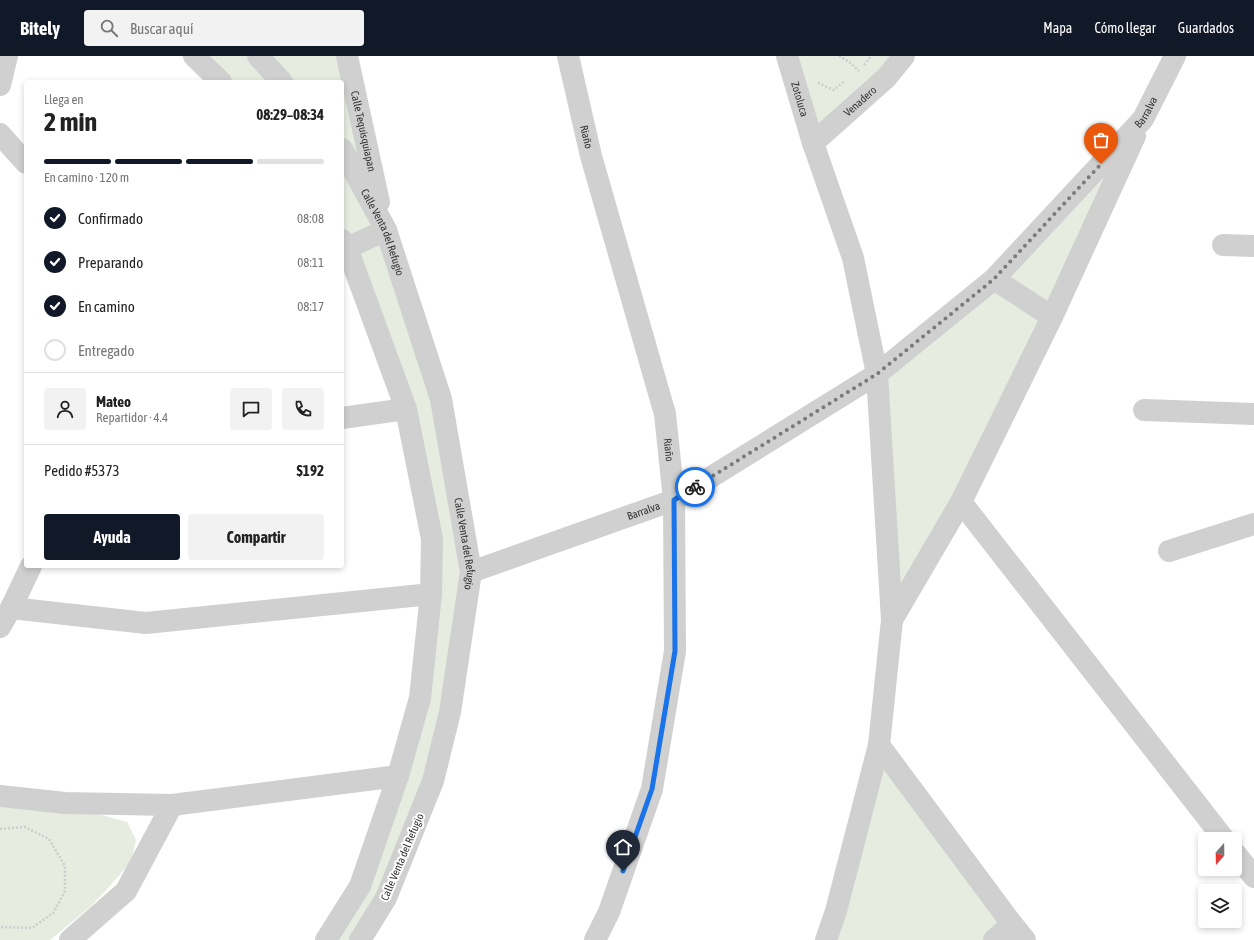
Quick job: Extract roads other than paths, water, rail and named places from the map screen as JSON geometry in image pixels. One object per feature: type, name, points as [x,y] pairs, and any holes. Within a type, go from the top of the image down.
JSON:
[{"type":"street","points":[[0,85],[7,56]]},
{"type":"street","points":[[194,56],[219,80]]},
{"type":"street","points":[[258,56],[280,80]]},
{"type":"street","name":"Calle Tequisquiapan","points":[[347,56],[386,230]]},
{"type":"street","name":"Riaño","points":[[568,56],[592,156],[665,414],[674,500],[675,651],[652,789],[609,912],[595,940]]},
{"type":"street","name":"Zotoluca","points":[[787,56],[813,143],[853,258],[877,374],[892,620]]},
{"type":"street","name":"Venadero","points":[[813,143],[886,78],[904,56]]},
{"type":"street","name":"Barralva","points":[[471,572],[674,500],[877,374],[994,279],[1143,119],[1175,56]]},
{"type":"street","points":[[826,940],[836,911],[879,745],[892,620],[961,502],[1052,317],[1143,119]]},
{"type":"street","points":[[0,134],[24,161]]},
{"type":"street","name":"Calle Venta del Refugio","points":[[344,153],[386,230],[441,399],[471,572],[450,712],[434,781],[386,898],[360,940]]},
{"type":"street","points":[[326,940],[360,886],[398,776],[420,698],[431,594],[432,539],[406,409],[345,244],[386,230]]},
{"type":"street","points":[[1223,245],[1254,246]]},
{"type":"street","points":[[994,279],[1052,317]]},
{"type":"street","points":[[344,418],[406,409]]},
{"type":"street","points":[[1144,410],[1254,414]]},
{"type":"street","points":[[961,502],[1219,832]]},
{"type":"street","points":[[1169,550],[1254,524]]},
{"type":"street","points":[[0,627],[30,568]]},
{"type":"street","points":[[11,608],[146,624],[431,594]]},
{"type":"street","points":[[879,745],[1025,940]]},
{"type":"street","points":[[0,796],[64,803],[172,804],[398,776]]},
{"type":"street","points":[[70,940],[126,891],[172,804]]},
{"type":"street","points":[[1242,862],[1254,877]]},
{"type":"street","points":[[994,940],[1012,924]]}]
